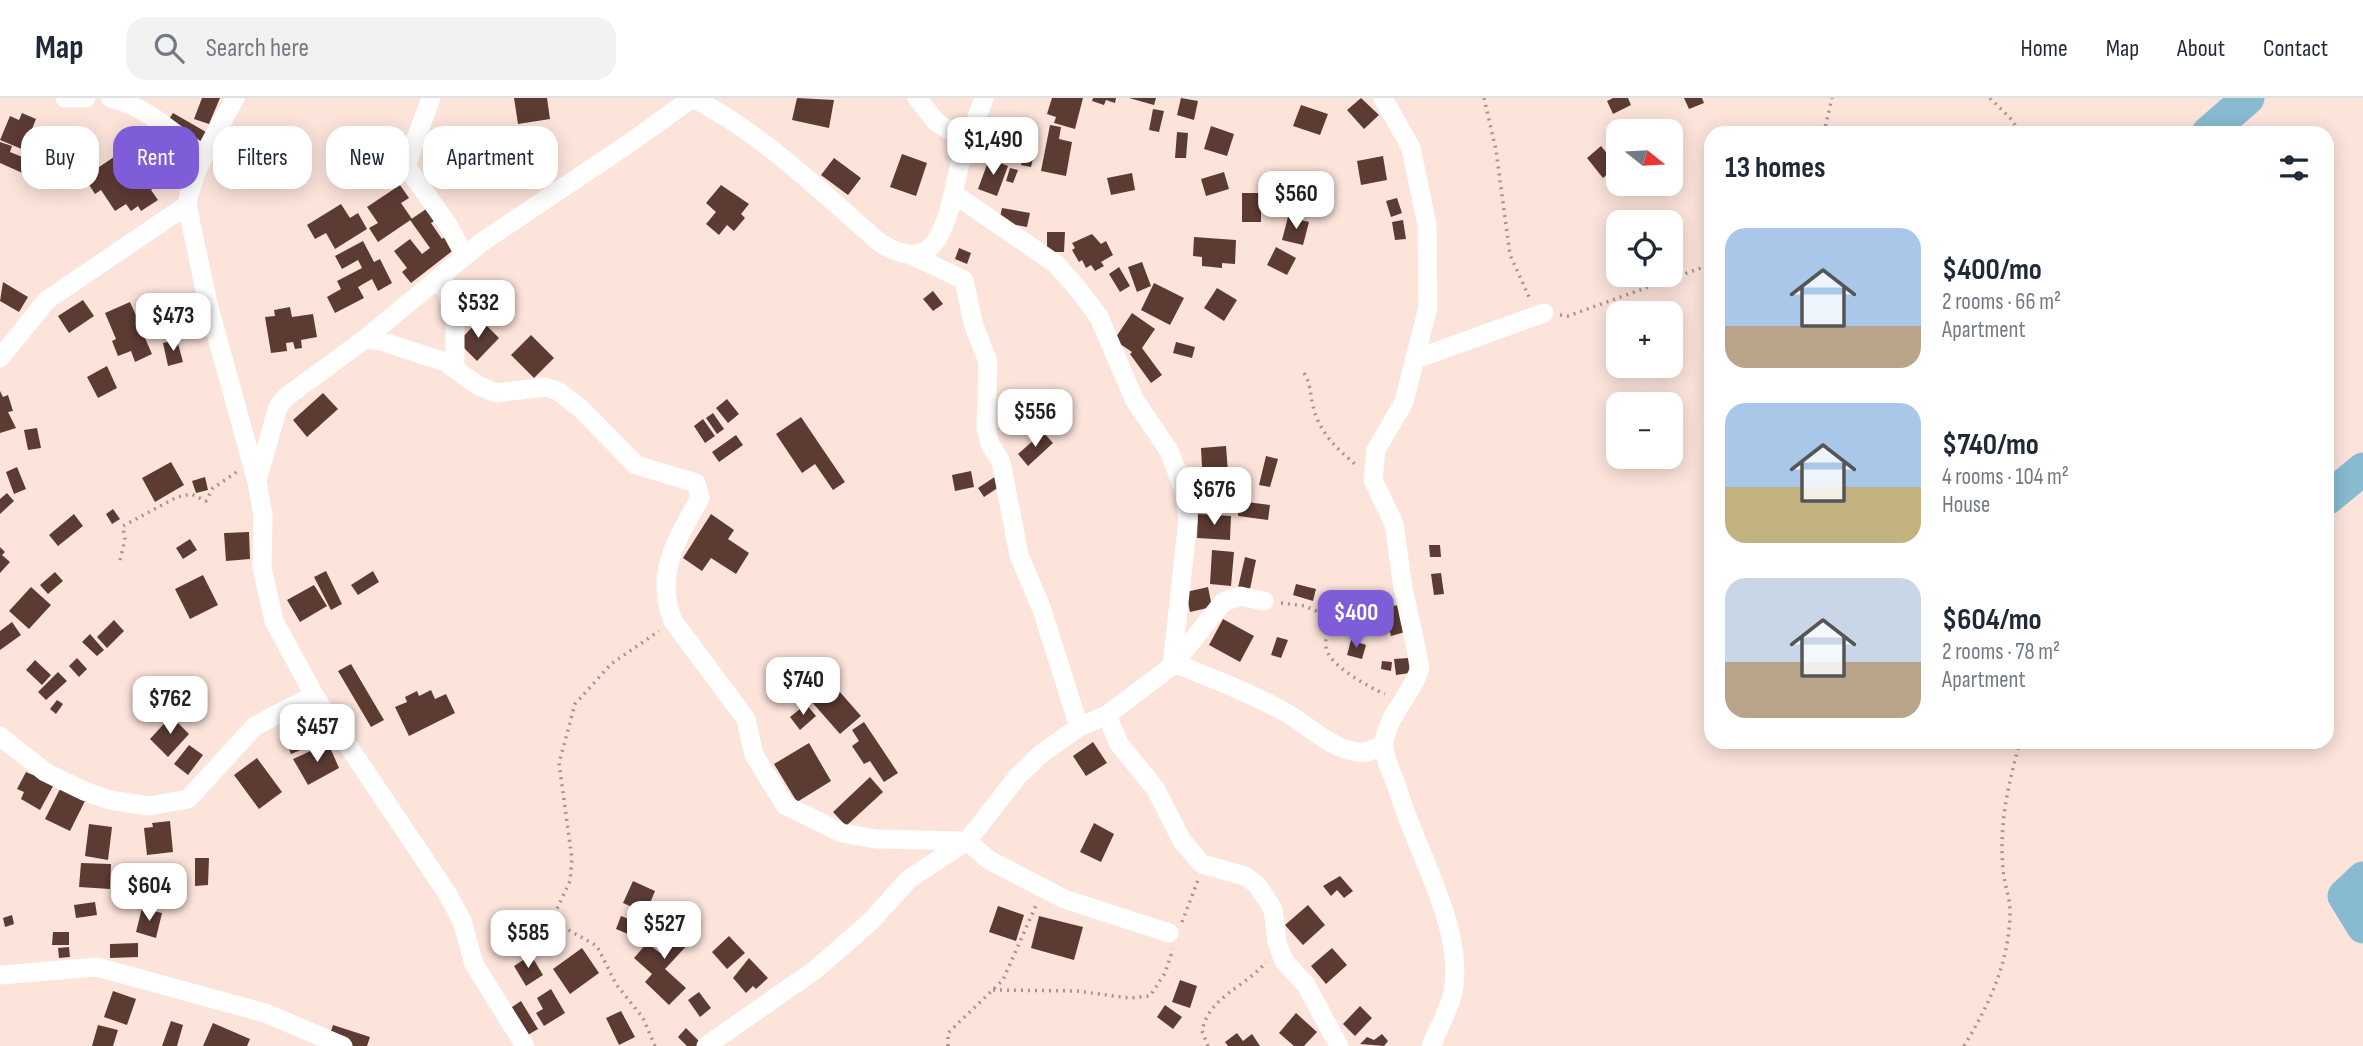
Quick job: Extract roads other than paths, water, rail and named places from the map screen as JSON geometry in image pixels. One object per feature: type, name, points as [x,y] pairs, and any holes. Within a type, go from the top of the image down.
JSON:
[{"type":"street","points":[[65,98],[86,98]]},
{"type":"street","points":[[111,98],[146,112],[204,156]]},
{"type":"street","points":[[234,98],[204,156],[187,205],[208,304],[255,475],[263,515],[265,591],[274,621],[314,695],[447,893],[462,922],[474,964],[525,1046]]},
{"type":"street","points":[[431,98],[409,154],[409,170],[449,225],[465,256]]},
{"type":"street","points":[[255,475],[278,407],[286,397],[365,339],[465,256],[692,98],[728,116],[889,249],[911,255],[964,280],[973,323],[988,362],[990,376],[986,428],[990,444],[1001,462],[1019,555],[1042,610],[1079,727]]},
{"type":"street","points":[[917,98],[937,123],[968,140]]},
{"type":"street","points":[[911,255],[928,249],[944,231],[968,140],[984,98]]},
{"type":"street","points":[[1383,98],[1411,148],[1427,225],[1428,307],[1405,402],[1376,450],[1373,480],[1394,524],[1403,588],[1420,667],[1392,719],[1384,744],[1406,820],[1449,921],[1454,943],[1453,993],[1431,1046]]},
{"type":"street","points":[[954,194],[1056,264],[1078,289],[1100,317],[1107,342],[1134,399],[1169,451],[1184,490],[1188,520],[1173,664]]},
{"type":"street","points":[[0,358],[47,300],[187,205]]},
{"type":"street","points":[[441,275],[455,318],[455,368]]},
{"type":"street","points":[[1416,359],[1544,313]]},
{"type":"street","points":[[365,339],[382,341],[455,368],[477,385],[496,393],[545,387],[558,391],[581,409],[636,465],[696,483],[700,498],[676,540],[665,571],[665,603],[673,621],[746,719],[754,755],[785,805],[842,833],[876,839],[967,841],[989,860],[1064,899],[1175,935]]},
{"type":"street","points":[[706,1046],[815,970],[870,922],[909,879],[967,841],[1018,776],[1041,754],[1079,727],[1108,715],[1173,664],[1223,602],[1240,596],[1264,601]]},
{"type":"street","points":[[1173,664],[1282,710],[1329,741],[1345,748],[1370,752],[1384,744]]},
{"type":"street","points":[[0,736],[45,772],[84,791],[110,800],[149,806],[188,799],[255,726],[314,695]]},
{"type":"street","points":[[1108,715],[1119,744],[1155,788],[1182,841],[1202,864],[1245,876],[1256,885],[1273,909],[1279,948],[1284,961],[1307,985],[1339,1046]]},
{"type":"street","points":[[0,975],[97,967],[265,1013],[343,1046]]},
{"type":"waterway","points":[[2216,126],[2248,98]]},
{"type":"waterway","points":[[2334,493],[2363,469]]},
{"type":"waterway","points":[[2363,878],[2344,896],[2363,927]]}]
